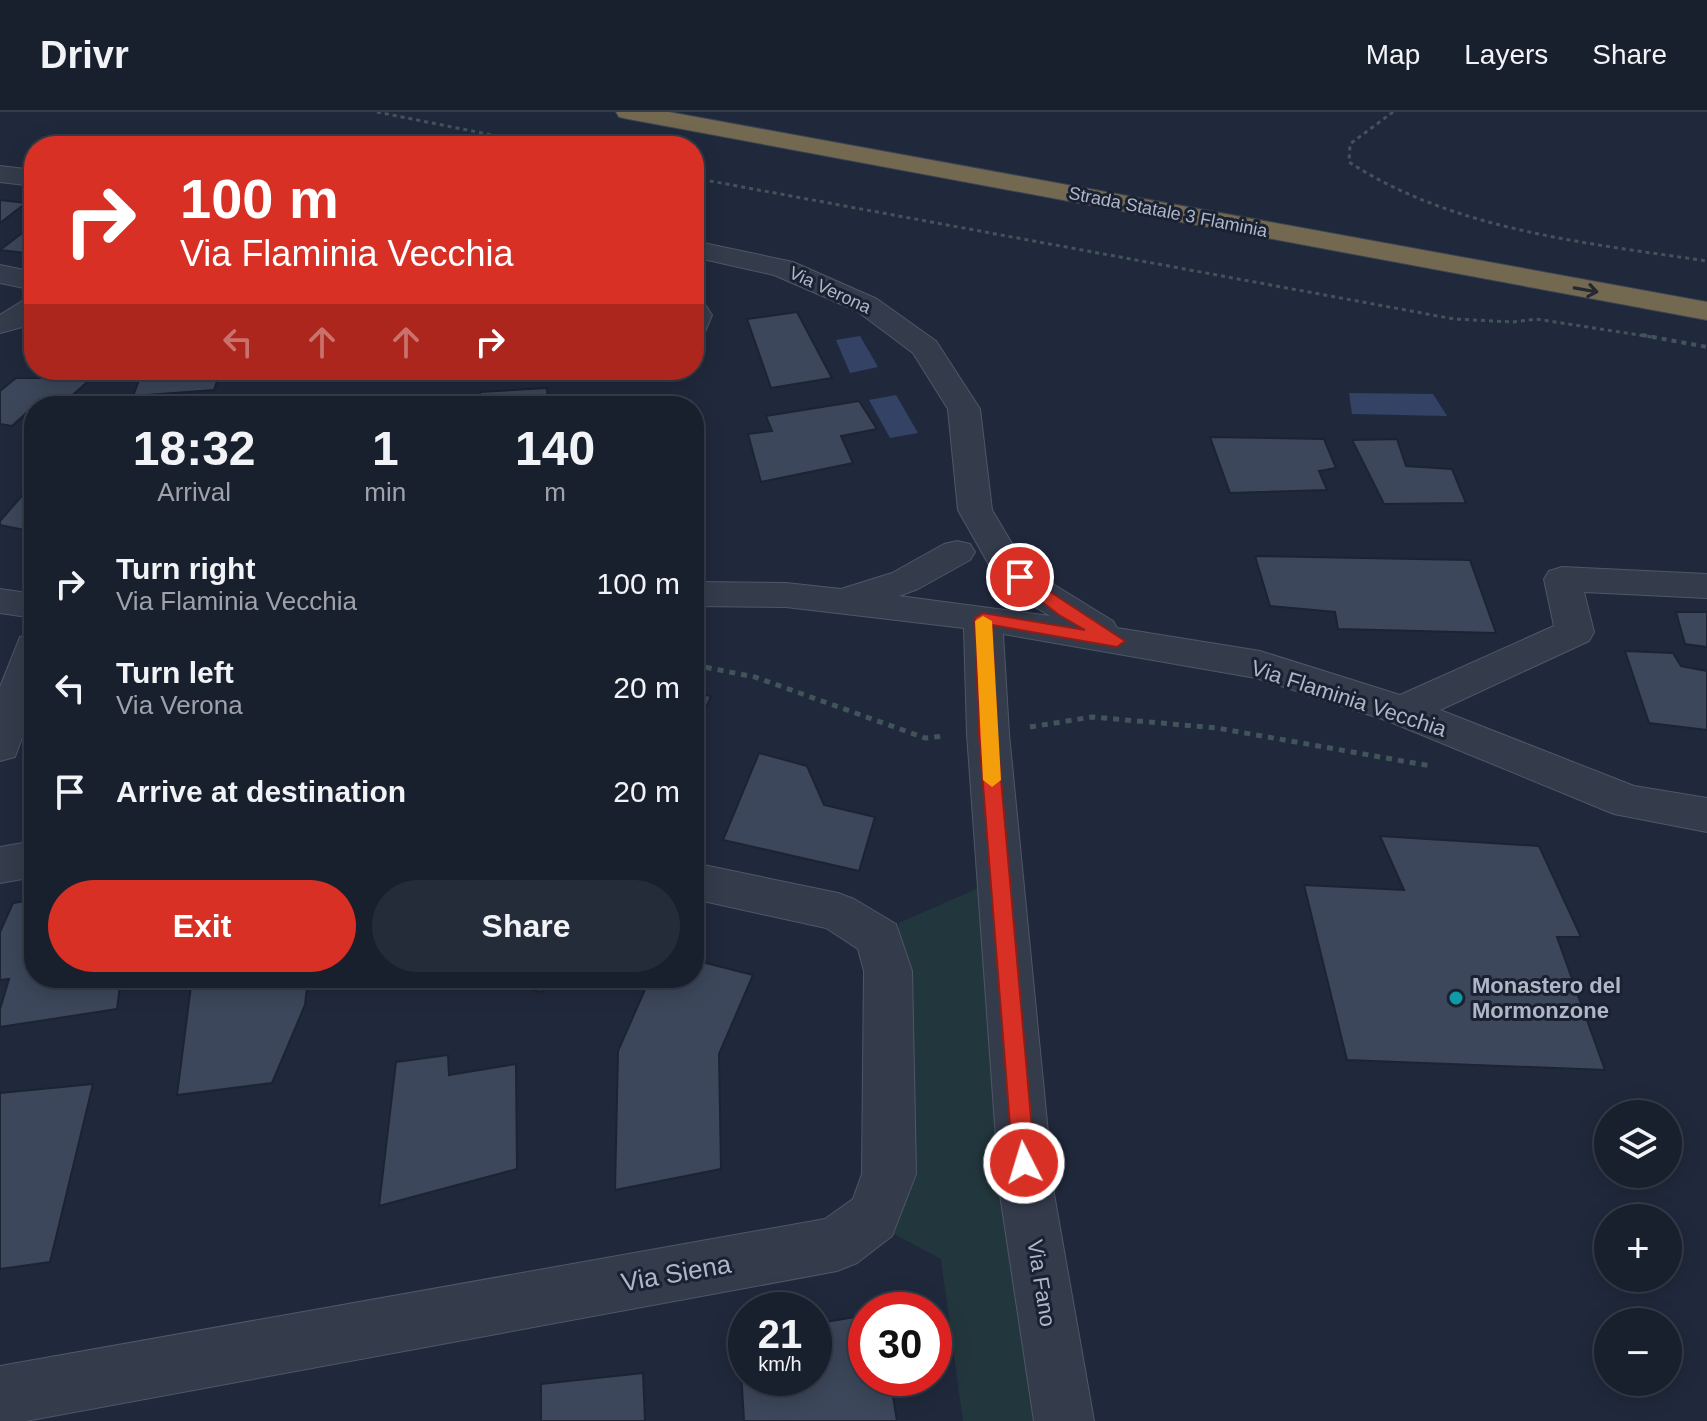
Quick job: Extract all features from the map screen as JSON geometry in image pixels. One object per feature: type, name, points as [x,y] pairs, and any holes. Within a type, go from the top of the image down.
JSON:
[{"type":"highway","name":"Strada Statale 3 Flaminia","points":[[628,112],[1707,311]]},
{"type":"highway","name":"Strada Statale 3 Flaminia","points":[[720,112],[1482,252],[1707,289]]},
{"type":"street","points":[[0,174],[24,177]]},
{"type":"street","name":"Via Verona","points":[[704,251],[783,268],[867,305],[925,347],[964,409],[975,510],[1006,564],[1035,590],[1117,641]]},
{"type":"street","points":[[0,274],[24,279]]},
{"type":"street","points":[[0,324],[16,320],[24,314]]},
{"type":"street","points":[[0,330],[24,332]]},
{"type":"street","name":"Via Verona","points":[[957,552],[975,510]]},
{"type":"street","points":[[838,601],[905,581],[957,552]]},
{"type":"street","points":[[957,552],[955,559],[961,585],[983,618],[1002,603],[1010,583],[1006,564]]},
{"type":"street","points":[[1402,711],[1575,632],[1562,579],[1707,586]]},
{"type":"street","name":"Via Flaminia Vecchia","points":[[704,594],[786,595],[983,618],[1260,665],[1402,711],[1629,802],[1707,815]]},
{"type":"street","points":[[0,601],[24,605]]},
{"type":"street","name":"Via Fano","points":[[983,618],[988,734],[1027,1194],[1064,1421]]},
{"type":"street","points":[[0,746],[24,675]]},
{"type":"street","points":[[0,865],[24,861]]},
{"type":"street","name":"Via Siena","points":[[0,1396],[837,1244],[873,1217],[889,1174],[888,971],[879,938],[838,912],[704,883]]},
{"type":"path","points":[[377,112],[497,136]]},
{"type":"path","points":[[1393,112],[1350,144],[1349,162],[1369,178],[1412,197],[1500,222],[1707,261]]},
{"type":"path","points":[[704,180],[1454,319],[1513,322],[1536,319],[1584,324],[1707,347]]},
{"type":"path","points":[[704,667],[755,677],[925,738],[988,734],[1092,717],[1217,728],[1440,768]]},
{"type":"green space","points":[[983,886],[1048,1421],[963,1421],[952,1340],[952,1292],[945,1292],[941,1259],[892,1233],[899,923]]},
{"type":"water","points":[[860,336],[878,367],[850,373],[836,340]]},
{"type":"water","points":[[1349,393],[1433,394],[1447,416],[1352,414]]},
{"type":"water","points":[[896,395],[918,433],[890,438],[869,400]]},
{"type":"building","points":[[0,200],[24,203],[24,205],[0,223]]},
{"type":"building","points":[[24,232],[24,253],[0,250]]},
{"type":"building","points":[[797,312],[832,378],[771,388],[747,319]]},
{"type":"building","points":[[16,378],[90,380],[71,396],[24,396],[24,415],[12,426],[0,424],[0,391]]},
{"type":"building","points":[[139,380],[218,380],[214,390],[133,396]]},
{"type":"building","points":[[547,388],[547,396],[480,396],[480,392]]},
{"type":"building","points":[[859,401],[877,429],[841,436],[853,463],[761,482],[748,434],[772,431],[766,416]]},
{"type":"building","points":[[1210,437],[1324,439],[1336,468],[1319,471],[1327,490],[1230,493]]},
{"type":"building","points":[[1397,439],[1406,466],[1452,469],[1466,503],[1384,504],[1352,440]]},
{"type":"building","points":[[24,493],[24,530],[0,525],[0,521]]},
{"type":"building","points":[[1255,556],[1470,560],[1496,633],[1338,629],[1335,612],[1270,606]]},
{"type":"building","points":[[1676,612],[1707,612],[1707,647],[1685,644]]},
{"type":"building","points":[[1625,651],[1673,653],[1681,666],[1707,671],[1707,730],[1649,723]]},
{"type":"building","points":[[704,695],[711,696],[704,713]]},
{"type":"building","points":[[759,753],[807,766],[824,805],[875,817],[859,871],[723,840]]},
{"type":"building","name":"Monastero del Mormonzone","points":[[1380,836],[1539,846],[1581,937],[1557,937],[1605,1070],[1347,1060],[1304,885],[1404,890]]},
{"type":"building","points":[[24,901],[24,988],[120,988],[117,1009],[0,1027],[0,1009],[9,979],[0,980],[0,932],[13,903]]},
{"type":"building","points":[[704,963],[753,975],[719,1054],[721,1169],[615,1190],[618,1051],[646,988],[704,988]]},
{"type":"building","points":[[191,988],[307,988],[305,1005],[272,1083],[177,1095]]},
{"type":"building","points":[[448,1055],[449,1075],[516,1064],[517,1169],[379,1206],[396,1062]]},
{"type":"building","points":[[93,1084],[50,1262],[0,1269],[0,1093]]},
{"type":"building","points":[[848,1318],[848,1396],[893,1396],[897,1421],[744,1421],[743,1396],[832,1396],[832,1321]]},
{"type":"building","points":[[643,1373],[645,1421],[541,1421],[541,1384]]},
{"type":"slow traffic","points":[[983,621],[992,780]]},
{"type":"place","name":"Monastero del Mormonzone","points":[[1456,998]]},
{"type":"route","points":[[1020,577],[1065,611],[1117,641],[983,618],[988,734],[1024,1163]]}]
